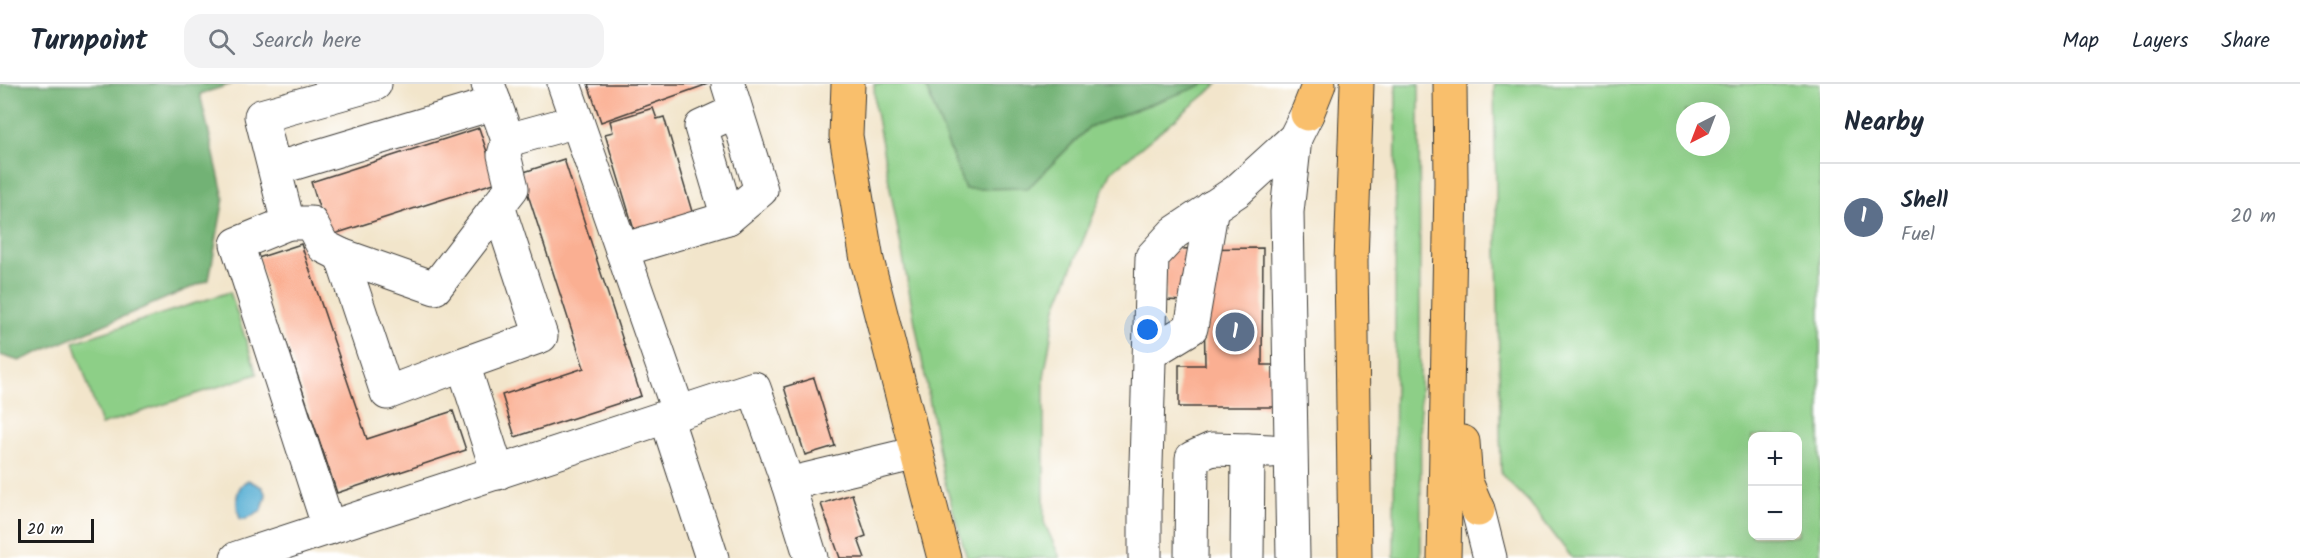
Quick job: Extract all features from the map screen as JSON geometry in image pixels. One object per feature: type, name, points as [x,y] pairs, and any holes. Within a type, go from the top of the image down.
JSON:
[{"type":"main road","points":[[848,84],[846,136],[867,260],[944,558]]},
{"type":"main road","points":[[1301,126],[1319,84]]},
{"type":"main road","points":[[1355,558],[1351,262],[1357,84]]},
{"type":"main road","points":[[1444,558],[1451,183],[1450,84]]},
{"type":"main road","points":[[1451,183],[1461,317],[1463,443],[1466,482],[1478,510]]},
{"type":"lane","points":[[288,223],[261,116],[375,84]]},
{"type":"lane","points":[[564,84],[622,250],[673,415],[712,558]]},
{"type":"lane","points":[[275,169],[491,94],[508,140],[504,155],[512,188],[435,288],[341,255],[323,246],[311,223],[288,223],[237,244],[329,528]]},
{"type":"lane","points":[[622,250],[728,218],[761,190],[732,97]]},
{"type":"lane","points":[[508,140],[577,121]]},
{"type":"lane","points":[[1145,558],[1152,257],[1174,233],[1237,191],[1301,126]]},
{"type":"lane","points":[[1293,558],[1287,212],[1301,126]]},
{"type":"lane","points":[[341,255],[387,393],[541,336],[498,206]]},
{"type":"lane","points":[[1149,353],[1191,328],[1212,207]]},
{"type":"lane","points":[[463,364],[498,473]]},
{"type":"lane","points":[[237,558],[754,388],[811,558]]},
{"type":"lane","points":[[1191,558],[1192,458],[1212,449],[1291,451]]},
{"type":"lane","points":[[1247,558],[1248,450]]},
{"type":"lane","points":[[788,484],[917,453]]},
{"type":"lane","points":[[1478,510],[1490,558]]},
{"type":"green space","points":[[0,84],[232,84],[200,94],[224,198],[209,280],[19,361],[0,355]]},
{"type":"green space","points":[[874,84],[925,84],[965,189],[1028,188],[1089,127],[1203,84],[1218,84],[1111,172],[1056,307],[1044,377],[1044,522],[1060,558],[967,558],[944,479],[875,107]]},
{"type":"green space","points":[[925,84],[1203,85],[1089,127],[1028,188],[965,189]]},
{"type":"green space","points":[[1396,84],[1419,84],[1421,558],[1394,558]]},
{"type":"green space","points":[[1494,84],[1820,84],[1820,558],[1572,558],[1529,502],[1501,474]]},
{"type":"green space","points":[[230,292],[257,374],[101,425],[74,342]]},
{"type":"water","points":[[248,480],[262,487],[266,495],[262,510],[246,519],[240,519],[237,503],[238,492],[243,483]]},
{"type":"building","points":[[588,84],[708,84],[601,122]]},
{"type":"building","points":[[653,108],[657,119],[664,117],[693,215],[635,233],[605,134],[613,132],[610,121]]},
{"type":"building","points":[[479,128],[497,182],[328,236],[311,182]]},
{"type":"building","points":[[564,159],[641,396],[515,437],[502,395],[584,368],[521,173]]},
{"type":"building","points":[[301,244],[367,439],[453,411],[466,450],[337,493],[258,258]]},
{"type":"building","points":[[1263,248],[1262,365],[1273,365],[1274,407],[1179,407],[1179,365],[1205,365],[1204,302],[1166,300],[1166,249]]},
{"type":"building","points":[[814,378],[835,446],[805,455],[784,387]]},
{"type":"building","points":[[852,494],[866,536],[858,539],[865,558],[840,558],[821,504]]},
{"type":"place","name":"Shell","points":[[1235,332]]}]
